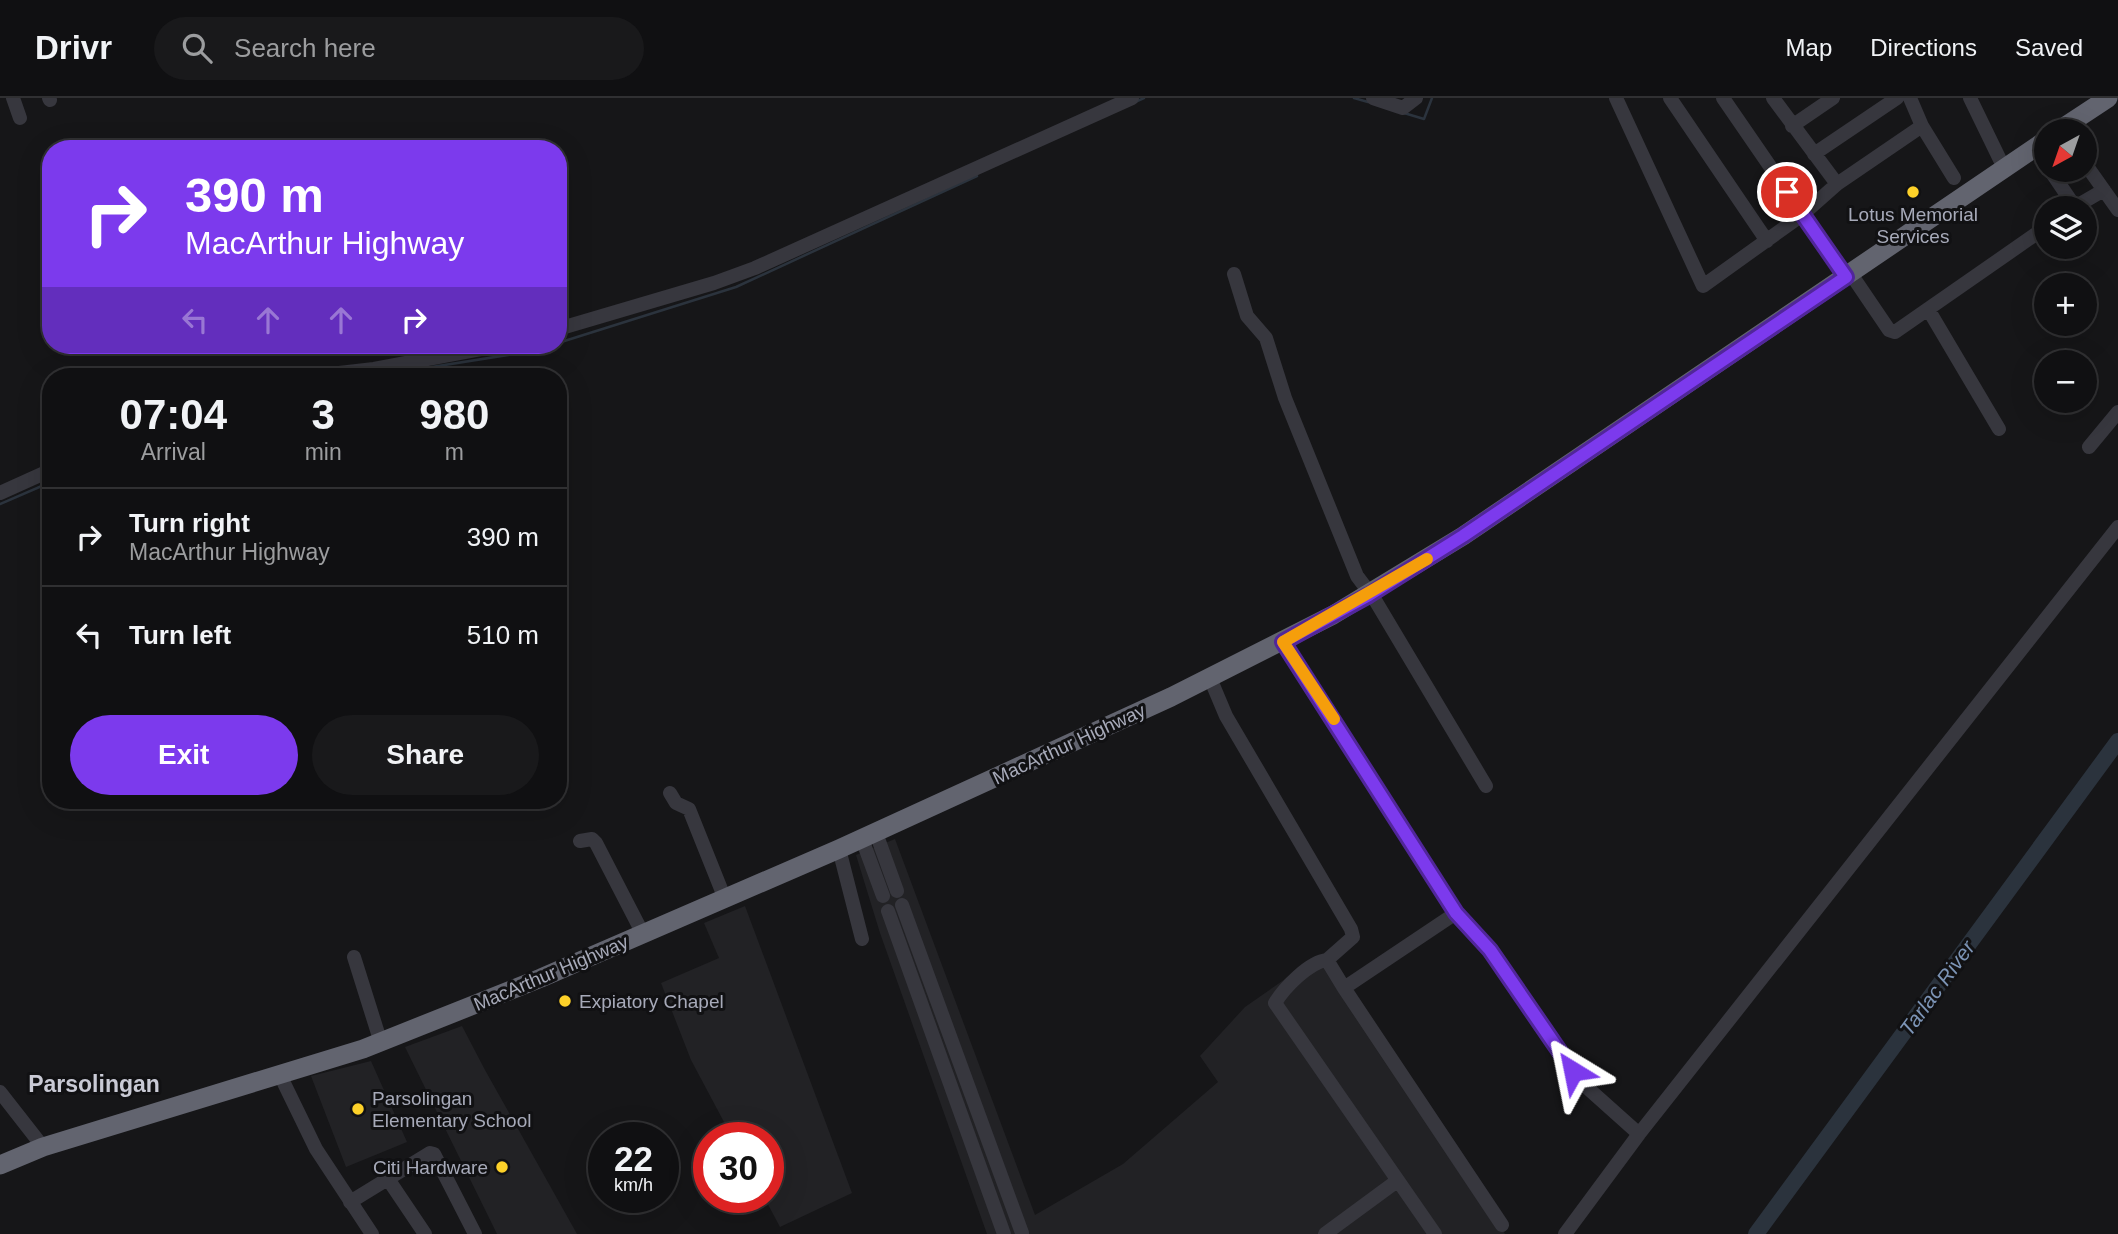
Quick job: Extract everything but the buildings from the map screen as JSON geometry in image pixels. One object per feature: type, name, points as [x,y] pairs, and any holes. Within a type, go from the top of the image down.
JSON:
[{"type":"highway","points":[[2078,119],[2108,98]]},
{"type":"highway","name":"MacArthur Highway","points":[[0,1165],[43,1147],[381,1043],[869,836],[1283,642],[1369,595],[1474,529],[1849,276],[2034,147]]},
{"type":"street","points":[[13,98],[20,118]]},
{"type":"street","points":[[567,326],[714,283],[755,268],[1132,98]]},
{"type":"street","points":[[1373,98],[1403,108],[1416,98]]},
{"type":"street","points":[[1616,98],[1703,286],[1802,215],[1837,184],[1922,126]]},
{"type":"street","points":[[1670,98],[1767,241]]},
{"type":"street","points":[[1723,98],[1802,215],[1892,332],[2034,235]]},
{"type":"street","points":[[1773,98],[1837,184]]},
{"type":"street","points":[[1793,126],[1833,98]]},
{"type":"street","points":[[1814,154],[1897,98]]},
{"type":"street","points":[[1910,98],[1922,126],[1954,178]]},
{"type":"street","points":[[1970,98],[2004,168]]},
{"type":"street","points":[[2097,180],[2118,210]]},
{"type":"street","points":[[2093,196],[2104,190]]},
{"type":"street","points":[[1234,274],[1247,316],[1266,338],[1357,576],[1486,786]]},
{"type":"street","points":[[1928,309],[1999,429]]},
{"type":"street","points":[[379,368],[454,354]]},
{"type":"street","points":[[2089,447],[2118,412]]},
{"type":"street","points":[[0,493],[42,474]]},
{"type":"street","points":[[1565,1234],[1639,1134],[2118,527]]},
{"type":"street","points":[[1283,642],[1456,913],[1490,950],[1582,1083],[1639,1134]]},
{"type":"street","points":[[1210,678],[1226,716],[1351,929],[1353,937],[1327,960],[1320,961],[1296,979],[1275,1003],[1435,1234]]},
{"type":"street","points":[[670,793],[676,803],[689,809],[725,899]]},
{"type":"street","points":[[869,836],[890,893]]},
{"type":"street","points":[[580,841],[592,839],[596,843],[643,934]]},
{"type":"street","points":[[839,849],[862,939]]},
{"type":"street","points":[[1004,1234],[919,997],[895,908],[933,989],[1020,1233]]},
{"type":"street","points":[[1343,988],[1456,913]]},
{"type":"street","points":[[354,957],[381,1043]]},
{"type":"street","points":[[1327,960],[1502,1225]]},
{"type":"street","points":[[919,997],[933,989]]},
{"type":"street","points":[[946,1072],[961,1066]]},
{"type":"street","points":[[280,1074],[316,1149],[372,1234]]},
{"type":"street","points":[[0,1092],[43,1147]]},
{"type":"street","points":[[974,1149],[989,1143]]},
{"type":"street","points":[[350,1202],[430,1153],[435,1154],[475,1234]]},
{"type":"street","points":[[388,1179],[425,1234]]},
{"type":"street","points":[[1325,1234],[1397,1181]]},
{"type":"shaded area","points":[[895,839],[1035,1215],[1123,1164],[1218,1082],[1200,1056],[1245,1007],[1318,956],[1505,1234],[987,1234],[880,933],[856,855]]},
{"type":"shaded area","points":[[745,906],[852,1193],[780,1227],[773,1213],[784,1213],[784,1122],[724,1122],[691,1060],[661,983],[719,958],[704,923]]},
{"type":"shaded area","name":"Citi Hardware","points":[[462,1026],[577,1234],[497,1234],[405,1047]]},
{"type":"shaded area","name":"Parsolingan Elementary School","points":[[371,1061],[407,1142],[346,1167],[311,1076]]},
{"type":"waterway","points":[[1135,102],[1144,98]]},
{"type":"waterway","points":[[1354,98],[1368,102]]},
{"type":"waterway","points":[[1404,113],[1424,119],[1432,98]]},
{"type":"waterway","points":[[567,340],[736,287],[977,176]]},
{"type":"waterway","points":[[426,368],[514,354]]},
{"type":"waterway","points":[[0,504],[42,486]]},
{"type":"waterway","name":"Tarlac River","points":[[1756,1234],[2118,741]]},
{"type":"slow traffic","points":[[1334,719],[1283,642],[1369,595],[1427,559]]},
{"type":"place","name":"Lotus Memorial Services","points":[[1913,192]]},
{"type":"place","name":"Expiatory Chapel","points":[[565,1001]]},
{"type":"place","name":"Parsolingan Elementary School","points":[[358,1109]]},
{"type":"place","name":"Citi Hardware","points":[[502,1167]]},
{"type":"district","name":"Parsolingan","points":[[94,1084]]},
{"type":"route","points":[[1573,1071],[1485,943],[1456,913],[1373,779],[1283,642],[1369,595],[1463,536],[1846,277],[1787,192]]}]
